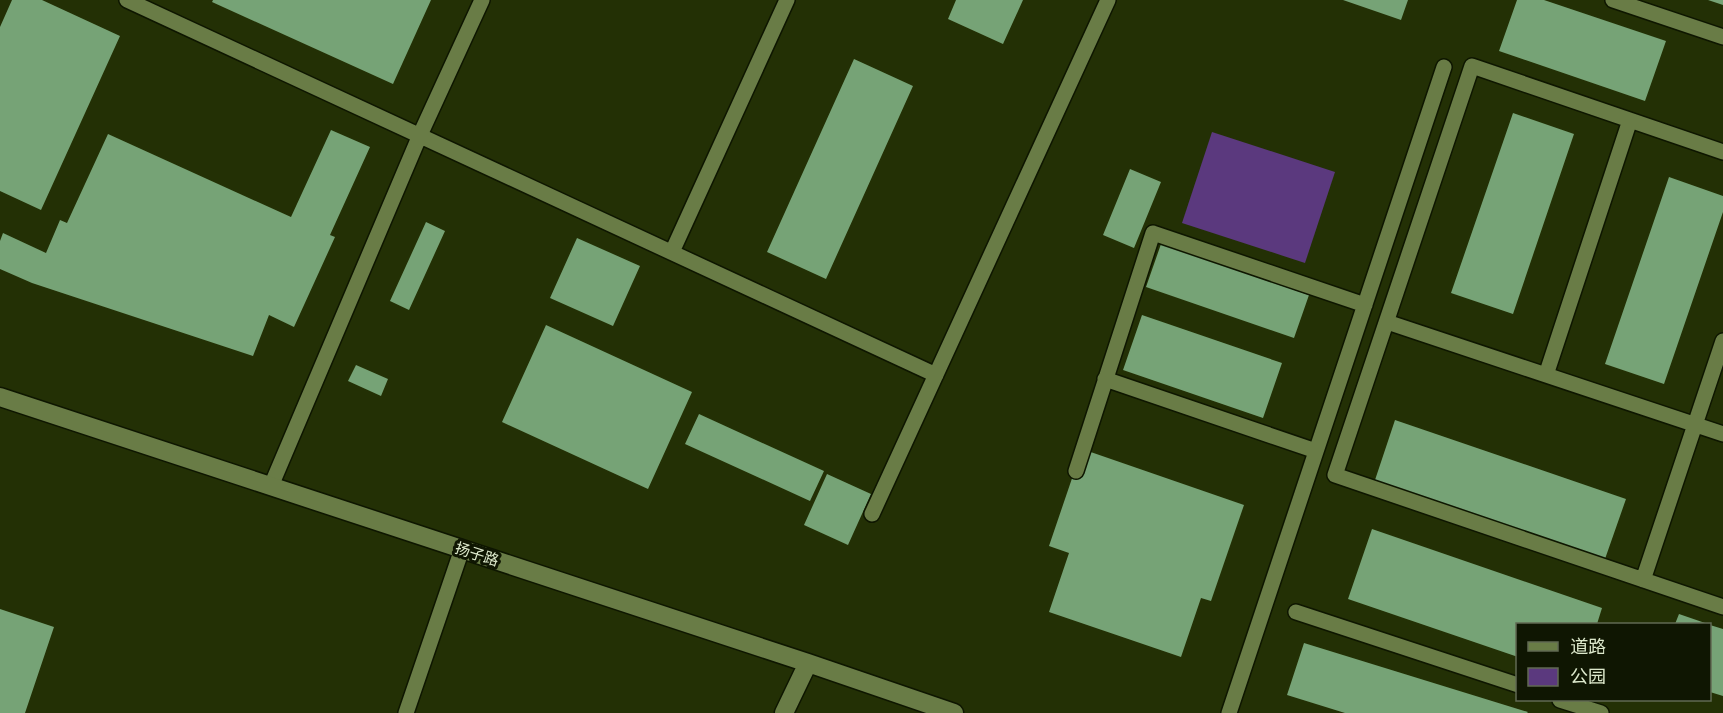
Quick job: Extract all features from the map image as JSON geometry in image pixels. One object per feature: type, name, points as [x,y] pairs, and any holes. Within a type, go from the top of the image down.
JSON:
[{"type":"street","name":"扬子路","points":[[0,397],[954,713]]},
{"type":"street","points":[[784,713],[807,663]]},
{"type":"lane","points":[[127,0],[936,375]]},
{"type":"lane","points":[[272,486],[420,135],[482,0]]},
{"type":"lane","points":[[672,252],[787,0]]},
{"type":"lane","points":[[872,514],[1108,0]]},
{"type":"lane","points":[[1613,0],[1723,37]]},
{"type":"lane","points":[[1723,152],[1472,66],[1335,475],[1723,607]]},
{"type":"lane","points":[[1229,713],[1444,67]]},
{"type":"lane","points":[[1546,375],[1630,120]]},
{"type":"lane","points":[[1076,471],[1152,233],[1365,304]]},
{"type":"lane","points":[[1387,322],[1723,434]]},
{"type":"lane","points":[[1643,580],[1723,341]]},
{"type":"lane","points":[[1105,379],[1316,451]]},
{"type":"lane","points":[[406,713],[462,549]]},
{"type":"lane","points":[[1296,612],[1516,684]]},
{"type":"lane","points":[[1566,701],[1601,713]]},
{"type":"green space","points":[[1212,132],[1335,172],[1305,263],[1182,223]]},
{"type":"building","points":[[12,0],[42,0],[120,36],[41,210],[0,191],[0,27]]},
{"type":"building","points":[[213,0],[431,0],[393,84],[212,2]]},
{"type":"building","points":[[956,0],[1023,0],[1003,44],[948,19]]},
{"type":"building","points":[[1343,0],[1408,0],[1401,20]]},
{"type":"building","points":[[1517,0],[1544,0],[1666,41],[1645,101],[1499,51]]},
{"type":"building","points":[[1708,0],[1723,0],[1723,5]]},
{"type":"building","points":[[854,59],[913,86],[826,279],[767,252]]},
{"type":"building","points":[[1513,113],[1574,134],[1513,314],[1451,293]]},
{"type":"building","points":[[331,130],[370,147],[330,235],[335,237],[294,327],[269,315],[253,356],[32,283],[0,269],[0,241],[3,233],[46,253],[60,220],[67,223],[108,134],[291,217]]},
{"type":"building","points":[[1130,169],[1161,182],[1134,248],[1103,235]]},
{"type":"building","points":[[1669,177],[1723,196],[1723,212],[1664,384],[1605,364]]},
{"type":"building","points":[[426,222],[445,231],[409,310],[390,301]]},
{"type":"building","points":[[577,238],[640,266],[613,326],[550,298]]},
{"type":"building","points":[[1161,244],[1309,295],[1294,338],[1146,287]]},
{"type":"building","points":[[1142,315],[1282,363],[1263,418],[1123,370]]},
{"type":"building","points":[[546,325],[692,392],[648,489],[502,422]]},
{"type":"building","points":[[356,365],[388,379],[381,396],[348,381]]},
{"type":"building","points":[[699,414],[824,471],[810,501],[685,444]]},
{"type":"building","points":[[1395,420],[1626,499],[1605,559],[1375,480]]},
{"type":"building","points":[[1082,449],[1244,505],[1211,601],[1201,598],[1181,657],[1049,612],[1069,553],[1049,546]]},
{"type":"building","points":[[827,474],[871,494],[848,545],[804,525]]},
{"type":"building","points":[[1372,529],[1602,608],[1597,623],[1516,623],[1516,656],[1348,599]]},
{"type":"building","points":[[0,609],[54,627],[25,713],[0,713]]},
{"type":"building","points":[[1679,614],[1705,623],[1675,623]]},
{"type":"building","points":[[1711,625],[1723,629],[1723,696],[1711,692]]},
{"type":"building","points":[[1304,643],[1528,712],[1345,713],[1287,695]]}]
